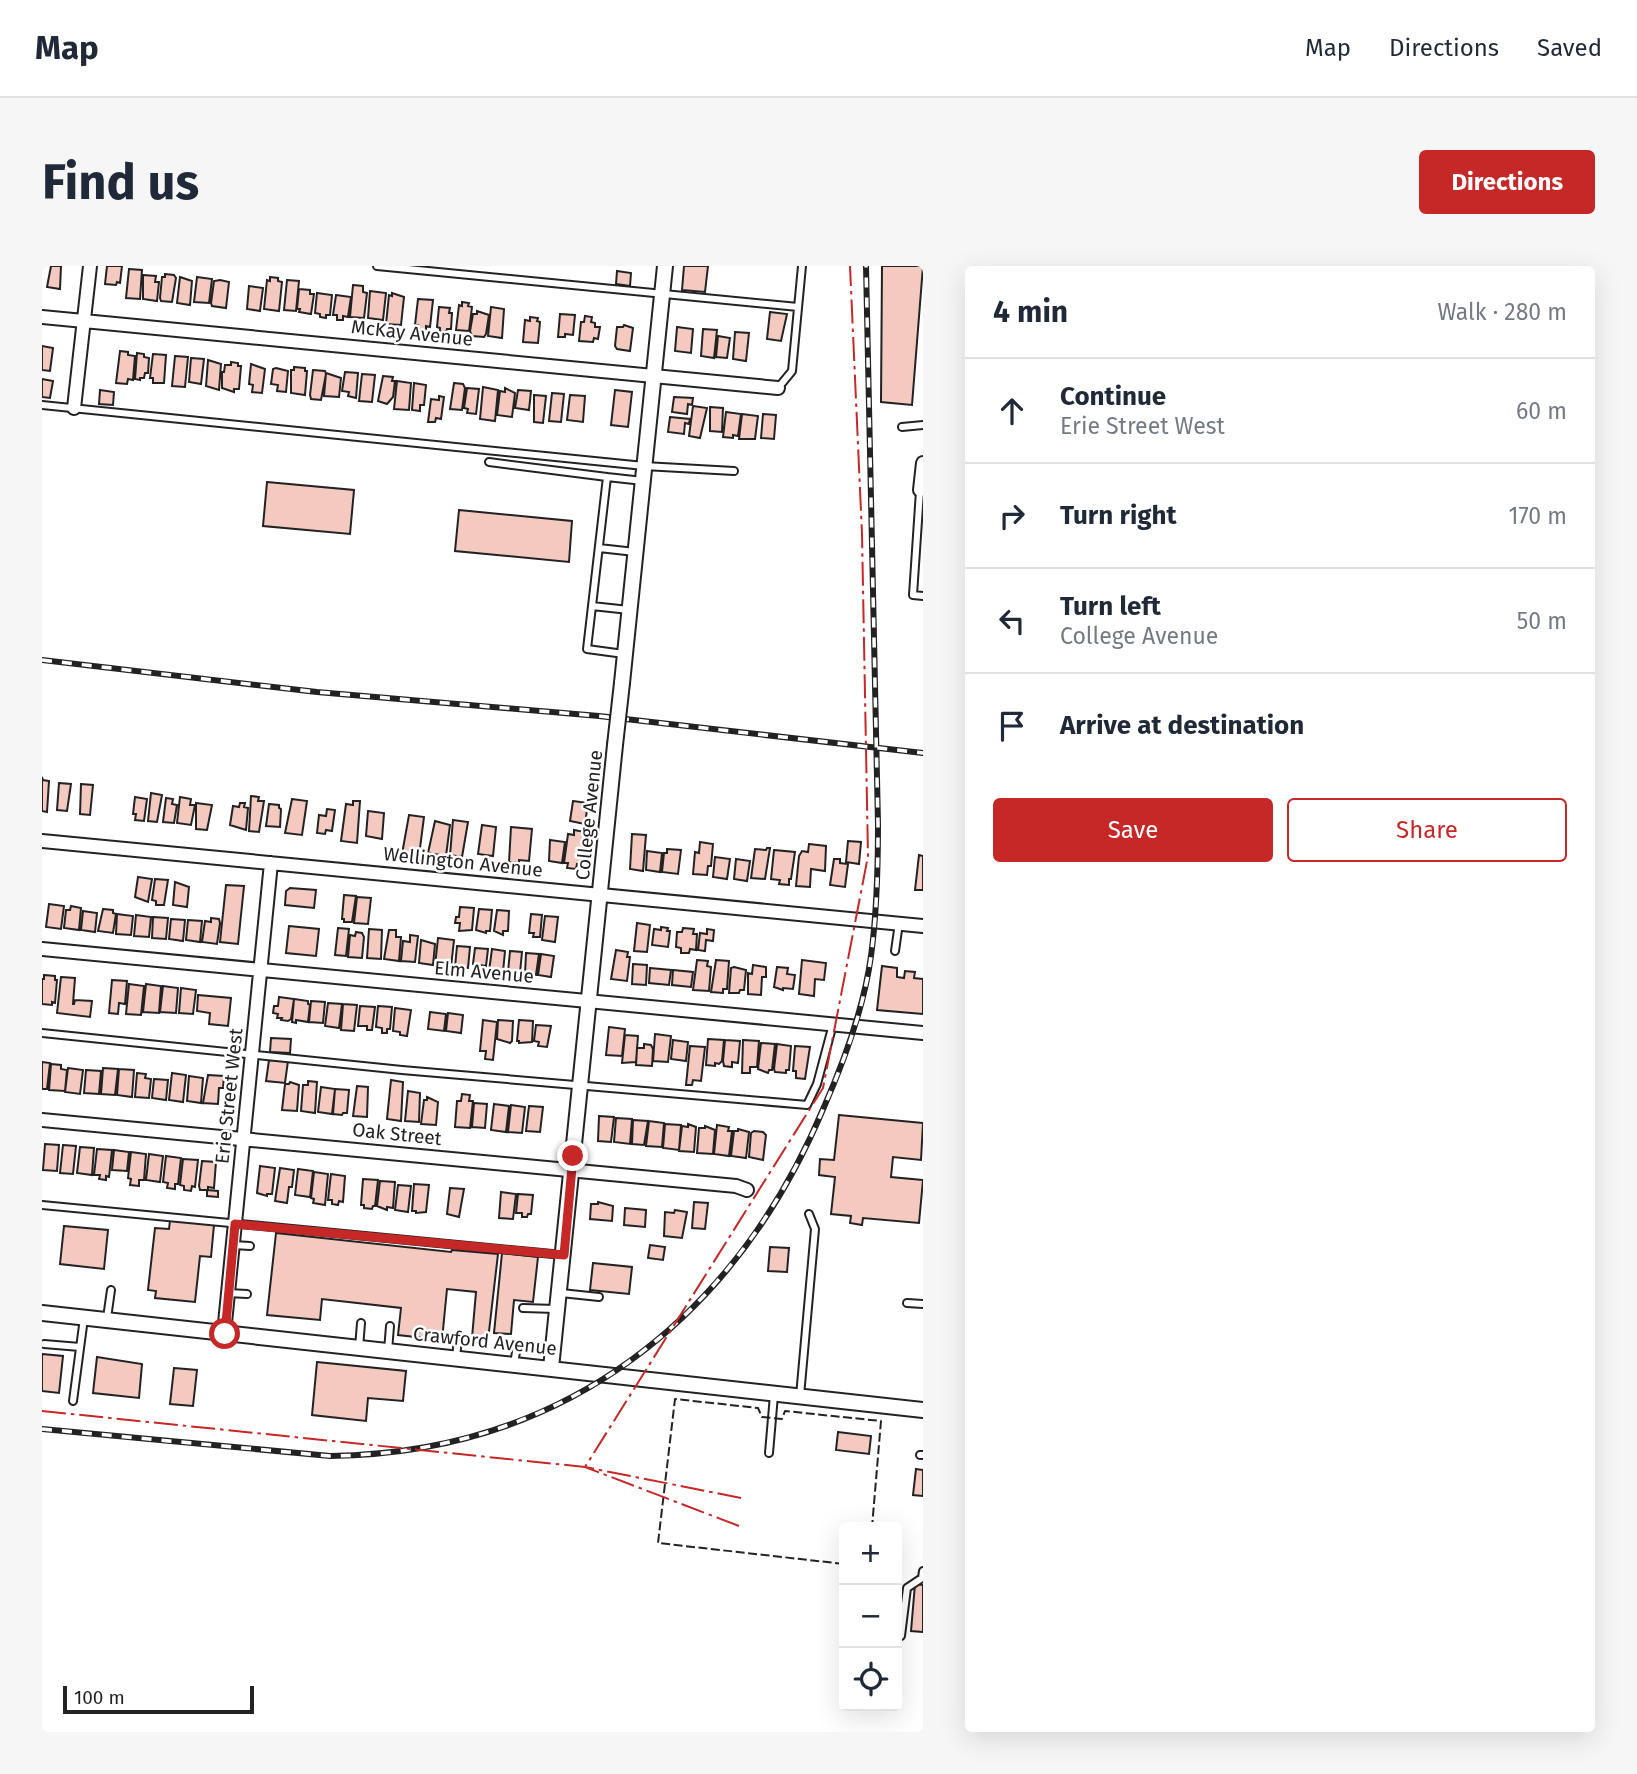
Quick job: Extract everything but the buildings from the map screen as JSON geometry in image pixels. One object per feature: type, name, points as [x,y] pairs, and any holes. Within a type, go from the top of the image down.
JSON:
[{"type":"street","points":[[74,408],[90,266]]},
{"type":"street","name":"College Avenue","points":[[551,1368],[665,266]]},
{"type":"street","name":"McKay Avenue","points":[[42,317],[778,388]]},
{"type":"street","points":[[920,490],[923,463]]},
{"type":"street","name":"Wellington Avenue","points":[[42,841],[923,926]]},
{"type":"street","name":"Erie Street West","points":[[225,1334],[271,863]]},
{"type":"street","name":"Elm Avenue","points":[[42,950],[923,1033]]},
{"type":"street","name":"Oak Street","points":[[42,1120],[736,1186],[747,1190]]},
{"type":"street","name":"Crawford Avenue","points":[[42,1313],[800,1396],[923,1406]]},
{"type":"lane","points":[[377,266],[798,307]]},
{"type":"lane","points":[[778,388],[792,371],[802,266]]},
{"type":"lane","points":[[42,405],[644,466],[734,471]]},
{"type":"lane","points":[[902,427],[923,425]]},
{"type":"lane","points":[[489,462],[643,481]]},
{"type":"lane","points":[[607,477],[587,649],[625,654]]},
{"type":"lane","points":[[920,490],[914,595],[923,596]]},
{"type":"lane","points":[[599,548],[635,552]]},
{"type":"lane","points":[[592,606],[629,610]]},
{"type":"lane","points":[[895,951],[899,923]]},
{"type":"lane","points":[[42,1033],[402,1070],[807,1105],[817,1084],[833,1024]]},
{"type":"lane","points":[[42,1205],[564,1255]]},
{"type":"lane","points":[[800,1396],[815,1229],[809,1214]]},
{"type":"lane","points":[[233,1245],[250,1246]]},
{"type":"lane","points":[[106,1320],[111,1290]]},
{"type":"lane","points":[[229,1293],[247,1294]]},
{"type":"lane","points":[[559,1293],[599,1297]]},
{"type":"lane","points":[[907,1303],[923,1304]]},
{"type":"lane","points":[[523,1308],[557,1309]]},
{"type":"lane","points":[[73,1401],[84,1318]]},
{"type":"lane","points":[[359,1348],[361,1323]]},
{"type":"lane","points":[[388,1350],[390,1326]]},
{"type":"lane","points":[[456,1357],[458,1338]]},
{"type":"lane","points":[[44,1344],[80,1347]]},
{"type":"lane","points":[[514,1364],[517,1346]]},
{"type":"lane","points":[[769,1453],[774,1393]]},
{"type":"lane","points":[[902,1628],[907,1588],[923,1576]]},
{"type":"railway","points":[[42,1429],[330,1456],[415,1449],[493,1430],[566,1400],[631,1360],[690,1310],[742,1251],[787,1183],[824,1107],[853,1033],[871,956],[877,890],[878,824],[866,266]]},
{"type":"railway","points":[[42,660],[317,692],[599,716],[923,753]]},
{"type":"fence","points":[[839,1563],[658,1543],[675,1399],[758,1408],[762,1417],[782,1419],[785,1411],[881,1421],[872,1522]]},
{"type":"power","points":[[42,1411],[585,1467],[823,1088],[868,856],[862,534],[850,266]]},
{"type":"power","points":[[739,1526],[585,1467],[741,1498]]},
{"type":"route","points":[[225,1334],[235,1224],[564,1255],[573,1156]]}]
